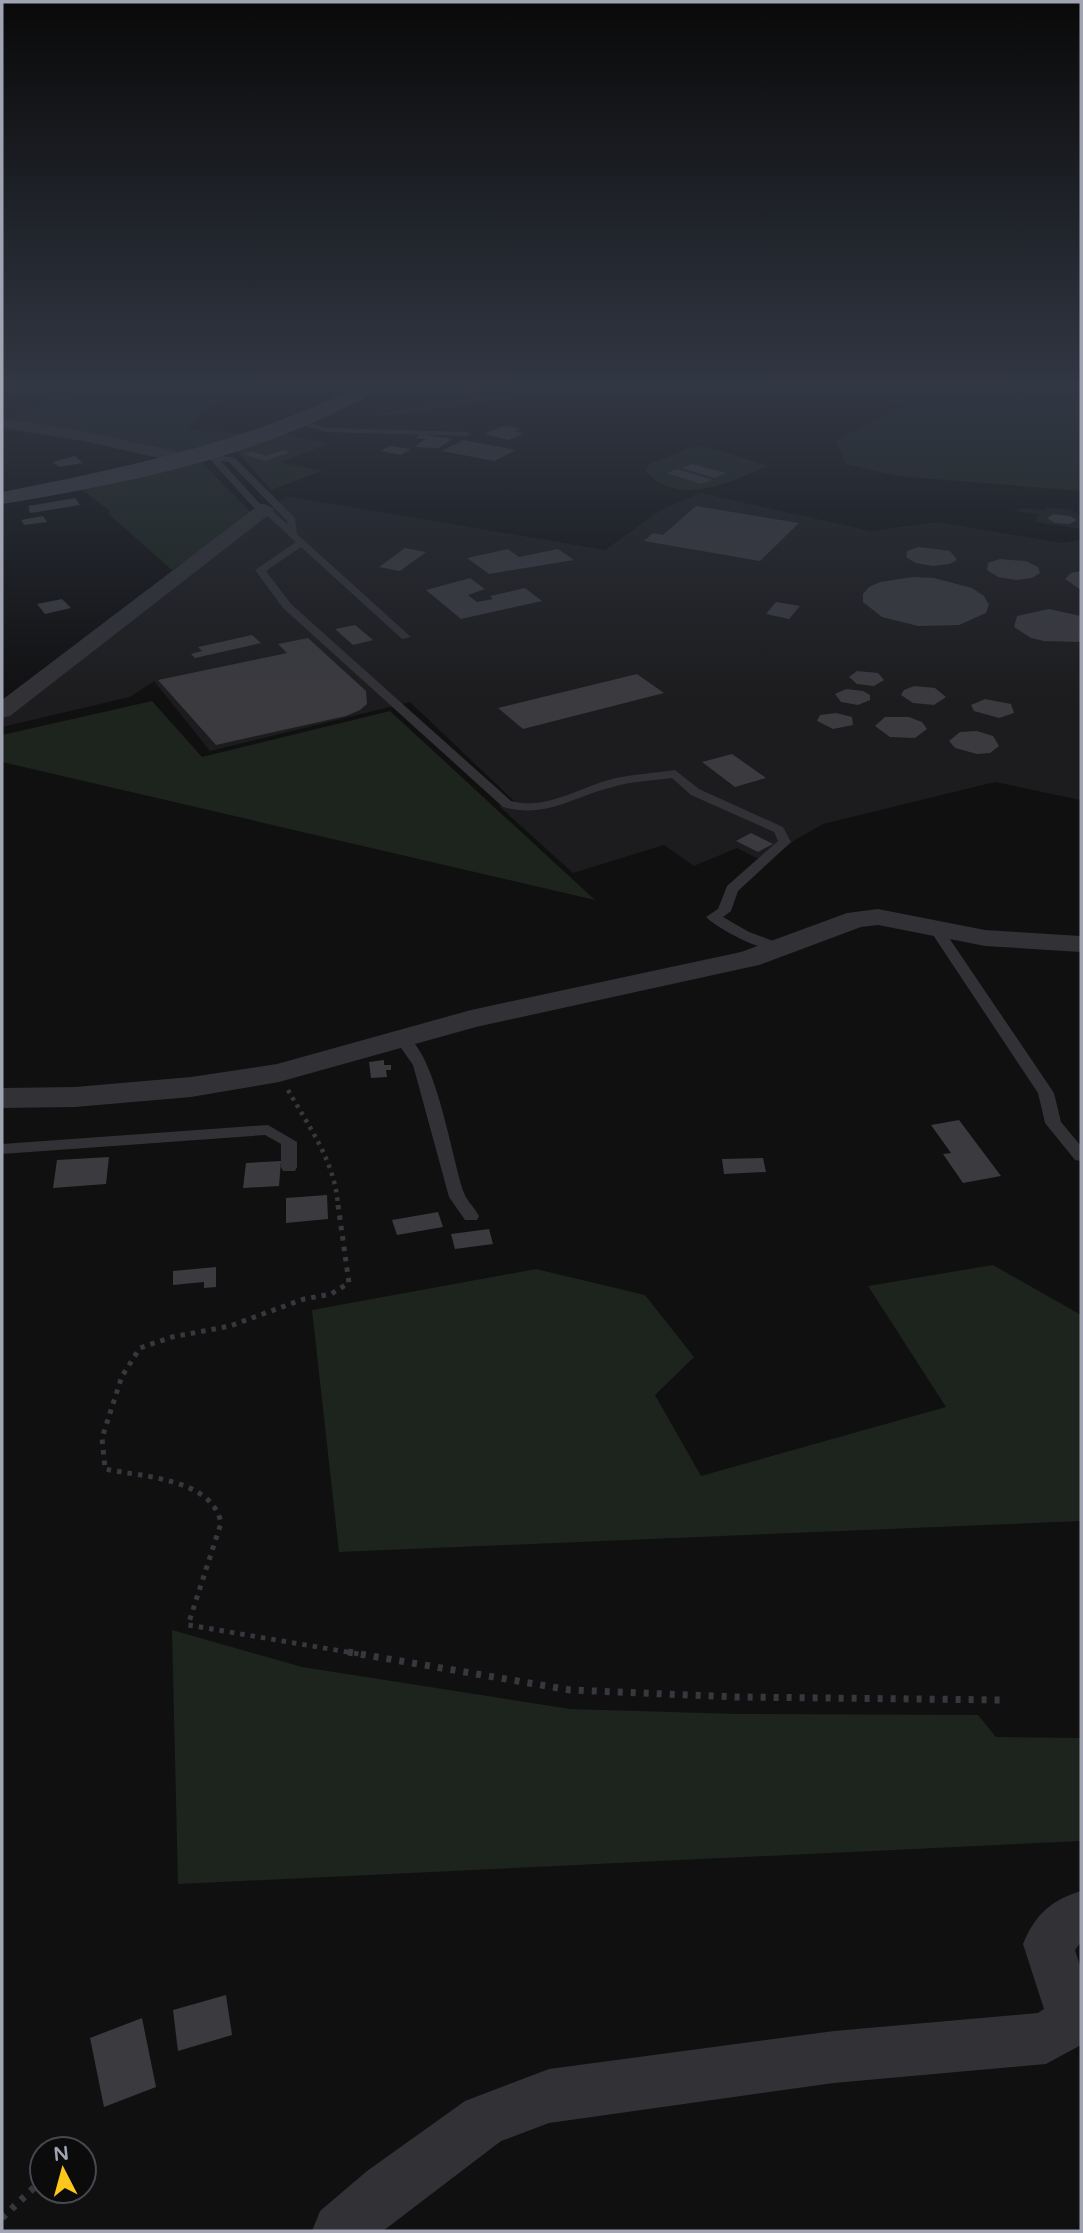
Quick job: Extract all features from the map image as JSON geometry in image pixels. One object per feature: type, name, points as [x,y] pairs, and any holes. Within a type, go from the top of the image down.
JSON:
[{"type":"street","points":[[2,498],[25,493]]},
{"type":"street","points":[[2,711],[265,509]]},
{"type":"street","points":[[2,1098],[75,1097],[178,1088],[279,1073],[471,1018],[749,960],[857,919],[878,917],[985,938],[1081,944]]},
{"type":"street","points":[[340,2231],[387,2191],[484,2120],[549,2096],[834,2057],[1046,2038],[1073,2020],[1048,1944],[1069,1919],[1081,1914]]},
{"type":"lane","points":[[245,493],[406,638]]},
{"type":"lane","points":[[265,493],[292,520],[297,540]]},
{"type":"lane","points":[[297,540],[260,570],[287,606],[507,804],[515,808],[542,807],[616,782],[675,774],[695,792],[779,830],[785,842],[732,889],[724,911],[713,917],[744,935],[779,948]]},
{"type":"lane","points":[[936,929],[1046,1093],[1053,1123],[1081,1156]]},
{"type":"lane","points":[[401,1038],[421,1065],[457,1197],[471,1216]]},
{"type":"lane","points":[[2,1149],[268,1130],[289,1142],[289,1167]]},
{"type":"path","points":[[279,1073],[324,1153],[337,1185],[340,1234],[349,1283],[331,1294],[304,1299],[230,1326],[172,1337],[140,1348],[121,1376],[102,1438],[105,1469],[172,1483],[205,1495],[217,1506],[220,1523],[188,1625],[570,1689],[737,1697],[1004,1700]]},
{"type":"path","points":[[2,2218],[28,2193]]},
{"type":"shaded area","points":[[87,493],[232,493],[254,515],[172,570],[112,517],[108,513],[110,511]]},
{"type":"shaded area","points":[[701,493],[871,531],[938,522],[1061,543],[1081,540],[1081,800],[995,782],[823,824],[795,840],[767,863],[737,848],[694,866],[664,845],[573,873],[499,806],[515,802],[410,702],[210,751],[154,681],[130,697],[2,727],[2,719],[286,496],[605,550],[661,510]]},
{"type":"shaded area","points":[[1046,507],[1072,510],[1081,516],[1081,529],[1035,522],[1039,514],[1013,511],[1023,508],[1044,510]]},
{"type":"shaded area","points":[[152,701],[202,757],[390,711],[595,900],[2,762],[2,735]]},
{"type":"shaded area","points":[[993,1265],[1081,1315],[1081,1521],[339,1552],[312,1310],[536,1269],[645,1295],[694,1357],[655,1395],[701,1476],[946,1407],[868,1286]]},
{"type":"shaded area","points":[[172,1630],[302,1667],[570,1709],[737,1714],[978,1715],[996,1737],[1081,1738],[1081,1841],[178,1884]]},
{"type":"building","points":[[75,498],[80,505],[31,513],[28,509],[28,506]]},
{"type":"building","points":[[696,506],[799,523],[760,561],[644,541],[653,533],[663,535]]},
{"type":"building","points":[[1053,514],[1070,516],[1077,520],[1070,524],[1055,523],[1047,518]]},
{"type":"building","points":[[43,516],[47,522],[24,525],[21,520]]},
{"type":"building","points":[[919,547],[950,551],[957,560],[933,566],[916,563],[906,557],[907,551]]},
{"type":"building","points":[[405,548],[426,552],[400,571],[379,567]]},
{"type":"building","points":[[508,549],[519,557],[558,549],[574,560],[489,574],[467,558]]},
{"type":"building","points":[[1000,559],[1026,561],[1038,567],[1040,573],[1032,578],[1016,580],[998,577],[987,570],[988,563]]},
{"type":"building","points":[[1081,571],[1081,590],[1065,579],[1071,573]]},
{"type":"building","points":[[913,577],[934,578],[972,588],[984,596],[989,605],[986,613],[959,625],[918,626],[882,617],[863,602],[863,594],[869,587],[880,582]]},
{"type":"building","points":[[470,578],[485,589],[468,595],[477,602],[493,599],[490,596],[525,588],[542,601],[461,619],[426,590]]},
{"type":"building","points":[[62,599],[71,608],[45,614],[37,604]]},
{"type":"building","points":[[776,602],[800,606],[789,619],[766,614]]},
{"type":"building","points":[[1049,609],[1081,616],[1081,642],[1044,641],[1031,638],[1014,627],[1017,616]]},
{"type":"building","points":[[355,625],[373,640],[353,645],[335,629]]},
{"type":"building","points":[[252,635],[261,643],[195,658],[191,654],[202,651],[198,647]]},
{"type":"building","points":[[308,638],[366,691],[367,704],[360,710],[346,716],[216,745],[158,680],[287,653],[278,644]]},
{"type":"building","points":[[857,671],[878,673],[884,680],[874,686],[857,684],[849,677]]},
{"type":"building","points":[[637,674],[664,693],[523,729],[498,708]]},
{"type":"building","points":[[914,686],[935,688],[946,697],[934,705],[913,703],[901,695],[904,690]]},
{"type":"building","points":[[846,689],[863,691],[870,695],[870,700],[858,705],[841,702],[835,694]]},
{"type":"building","points":[[985,699],[1011,704],[1014,713],[999,718],[974,711],[971,705]]},
{"type":"building","points":[[836,713],[852,717],[853,725],[833,729],[817,721],[820,715]]},
{"type":"building","points":[[885,717],[909,717],[922,722],[927,729],[915,738],[890,737],[875,726]]},
{"type":"building","points":[[977,731],[993,736],[999,746],[990,753],[977,754],[955,748],[949,741],[960,732]]},
{"type":"building","points":[[732,754],[766,778],[735,787],[702,762]]},
{"type":"building","points":[[751,833],[773,844],[758,852],[736,841]]},
{"type":"building","points":[[384,1060],[384,1065],[391,1065],[391,1070],[386,1070],[387,1077],[371,1078],[369,1062]]},
{"type":"building","points":[[959,1120],[1001,1176],[963,1183],[943,1154],[951,1153],[931,1125]]},
{"type":"building","points":[[109,1157],[106,1184],[53,1188],[57,1160]]},
{"type":"building","points":[[763,1158],[766,1172],[724,1174],[722,1159]]},
{"type":"building","points":[[281,1161],[279,1186],[243,1188],[246,1163]]},
{"type":"building","points":[[327,1195],[328,1219],[286,1223],[286,1198]]},
{"type":"building","points":[[438,1212],[443,1227],[397,1235],[392,1220]]},
{"type":"building","points":[[489,1229],[493,1244],[455,1249],[451,1234]]},
{"type":"building","points":[[216,1267],[216,1287],[204,1288],[204,1282],[173,1285],[173,1271]]},
{"type":"building","points":[[226,1995],[232,2035],[178,2051],[173,2010]]},
{"type":"building","points":[[142,2018],[156,2087],[104,2107],[90,2038]]}]
